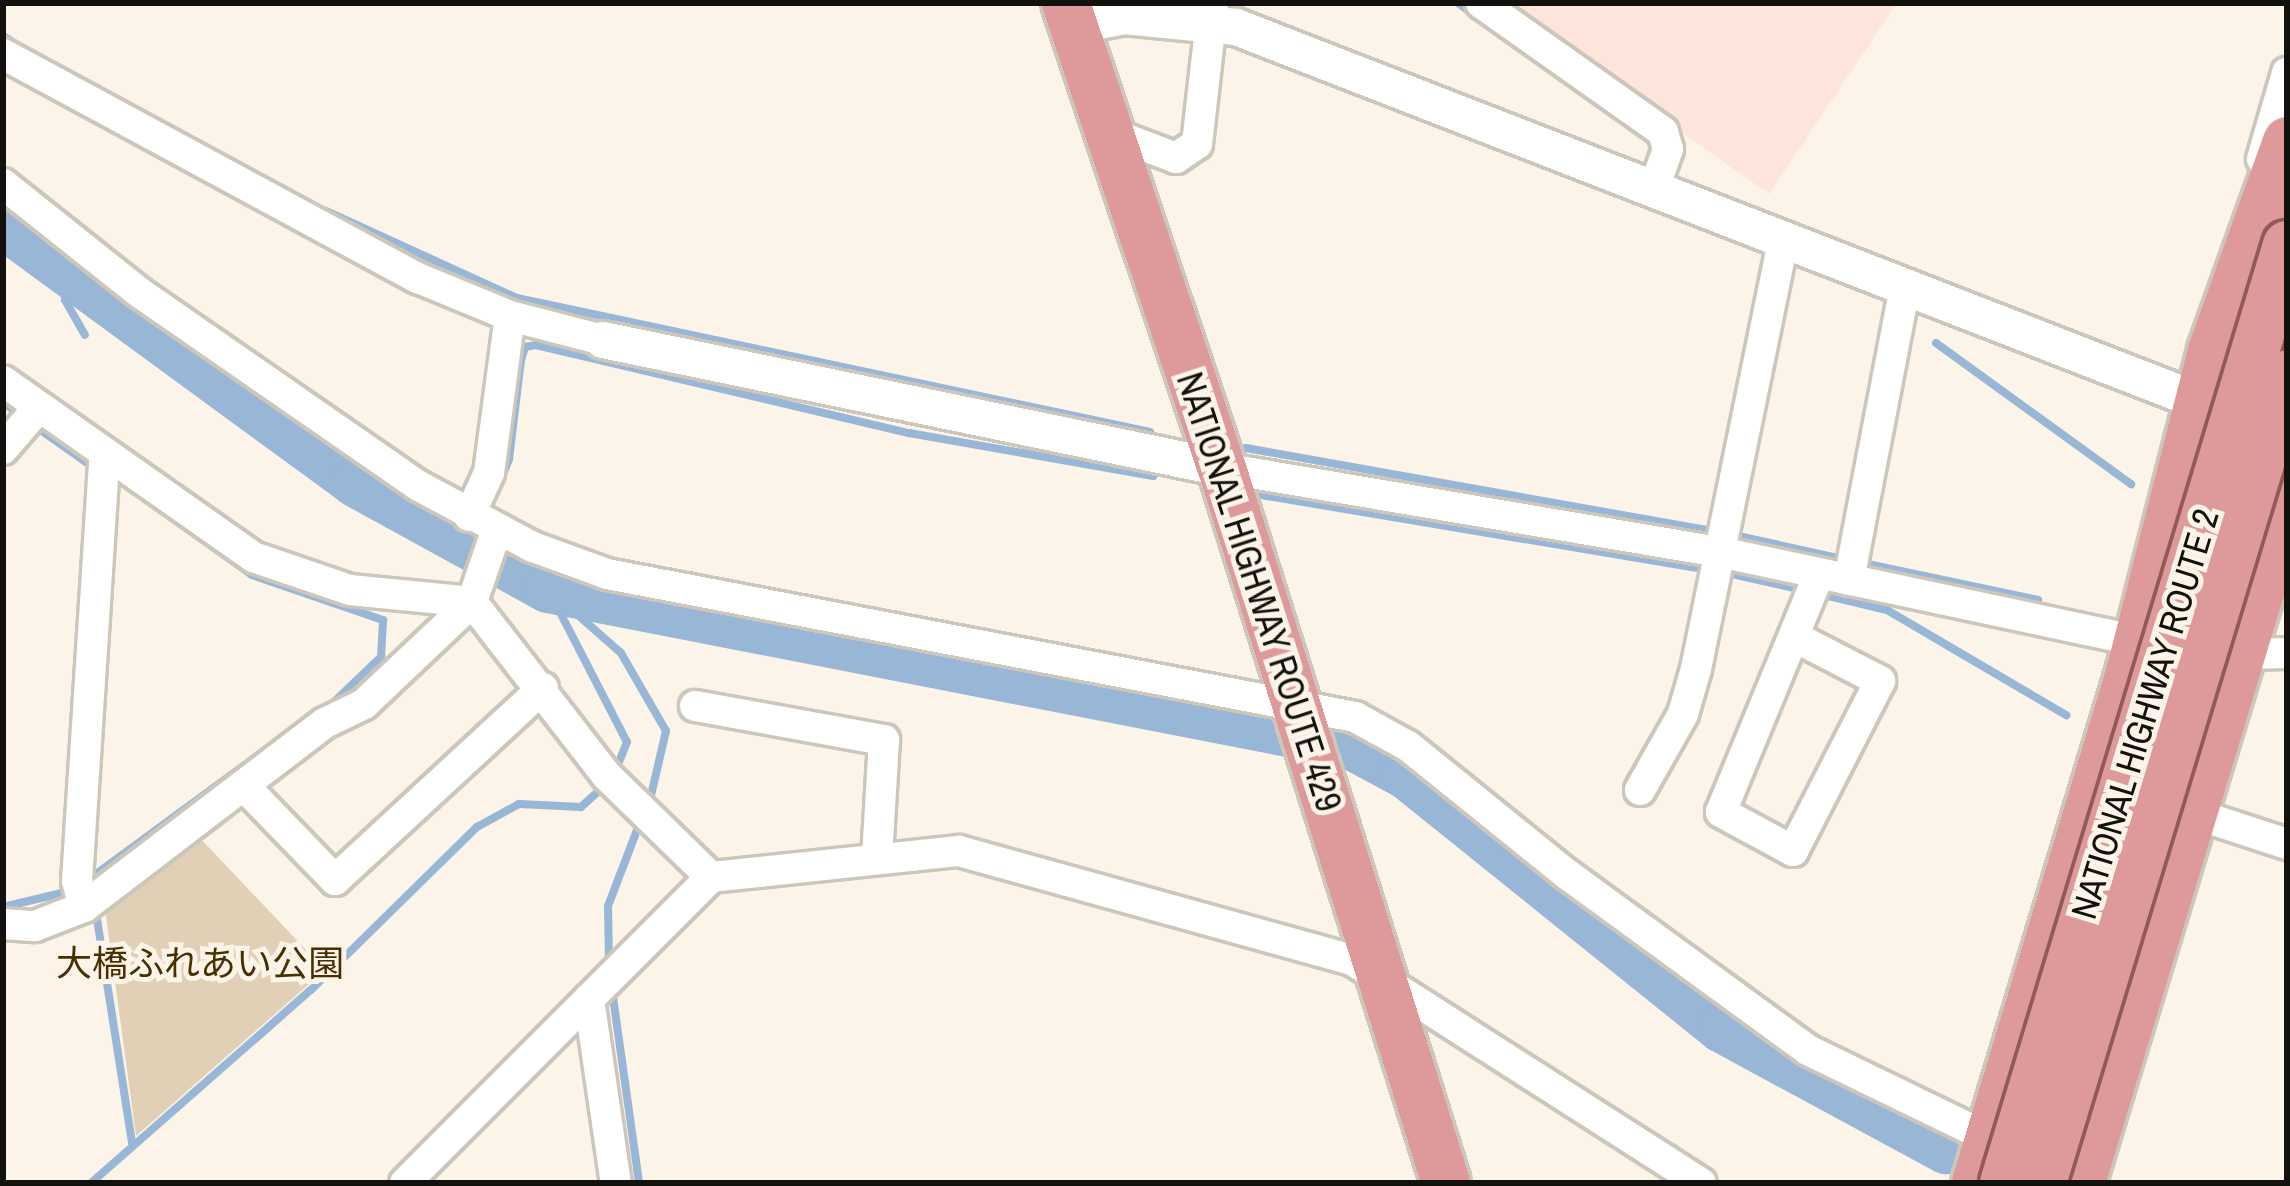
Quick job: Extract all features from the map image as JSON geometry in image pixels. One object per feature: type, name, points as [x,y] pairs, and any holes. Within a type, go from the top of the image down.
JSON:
[{"type":"highway","name":"NATIONAL HIGHWAY ROUTE 429","points":[[1070,15],[1222,468],[1446,1183]]},
{"type":"highway","points":[[1990,1168],[2212,351],[2287,141]]},
{"type":"highway","name":"NATIONAL HIGHWAY ROUTE 2","points":[[1990,1168],[2287,245]]},
{"type":"highway","name":"NATIONAL HIGHWAY ROUTE 2","points":[[2042,1183],[2287,374]]},
{"type":"highway","points":[[2082,1183],[2192,813],[2264,653],[2287,503]]},
{"type":"street","points":[[1481,3],[1663,132],[1668,149],[1654,188]]},
{"type":"street","points":[[1108,132],[1176,158],[1197,145],[1212,13]]},
{"type":"street","points":[[1070,15],[1212,13],[2287,434]]},
{"type":"street","points":[[3,54],[324,232],[510,316],[603,340],[1222,468],[1716,551],[2134,640]]},
{"type":"street","points":[[2212,351],[2287,73]]},
{"type":"street","points":[[3,184],[140,293],[483,525],[607,574],[1302,725],[1355,717],[1408,746],[1795,1041],[1990,1168],[2082,1183]]},
{"type":"street","points":[[1640,790],[1683,714],[1784,238]]},
{"type":"street","points":[[1795,638],[1880,681],[1793,851],[1721,812],[1795,638],[1834,576],[1905,286]]},
{"type":"street","points":[[3,924],[35,926],[244,786],[325,723],[364,704],[475,595],[510,316]]},
{"type":"street","points":[[3,381],[32,416],[103,468],[253,557],[308,581],[475,595],[610,779],[711,878]]},
{"type":"street","points":[[3,448],[32,416]]},
{"type":"street","points":[[80,895],[103,468]]},
{"type":"street","points":[[244,786],[335,880],[543,688]]},
{"type":"street","points":[[695,706],[884,740],[877,858]]},
{"type":"street","points":[[2192,813],[2287,844]]},
{"type":"street","points":[[405,1183],[711,878],[877,858],[980,854],[1382,974],[1701,1183]]},
{"type":"street","points":[[595,994],[616,1183]]},
{"type":"shaded area","points":[[1499,3],[1897,3],[1769,194]]},
{"type":"green space","name":"大橋ふれあい公園","points":[[198,836],[325,970],[136,1136],[105,908]]},
{"type":"waterway","points":[[1458,3],[1476,16]]},
{"type":"waterway","points":[[3,36],[27,51]]},
{"type":"waterway","points":[[326,211],[517,298],[1150,432]]},
{"type":"waterway","points":[[3,225],[355,483],[548,589],[1350,745],[1406,775],[1722,1029],[1946,1150]]},
{"type":"waterway","points":[[72,279],[65,300],[85,335]]},
{"type":"waterway","points":[[1936,343],[2131,484]]},
{"type":"waterway","points":[[497,489],[509,459],[521,360],[525,347],[536,345],[909,433],[1153,476]]},
{"type":"waterway","points":[[3,402],[20,415]]},
{"type":"waterway","points":[[32,424],[93,467]]},
{"type":"waterway","points":[[1246,448],[1714,531]]},
{"type":"waterway","points":[[116,478],[252,575],[383,620],[381,657],[331,705]]},
{"type":"waterway","points":[[1261,495],[1708,570]]},
{"type":"waterway","points":[[456,545],[470,526]]},
{"type":"waterway","points":[[1729,534],[1843,559]]},
{"type":"waterway","points":[[1858,562],[2038,600]]},
{"type":"waterway","points":[[1723,572],[1802,590]]},
{"type":"waterway","points":[[548,589],[627,742],[614,775]]},
{"type":"waterway","points":[[1816,593],[1887,610],[2066,715]]},
{"type":"waterway","points":[[554,594],[621,653],[666,731],[649,804]]},
{"type":"waterway","points":[[88,880],[313,715]]},
{"type":"waterway","points":[[91,1183],[311,990],[477,827],[519,804],[581,807],[604,786]]},
{"type":"waterway","points":[[609,963],[608,906],[642,817]]},
{"type":"waterway","points":[[3,907],[70,891]]},
{"type":"waterway","points":[[97,919],[132,1143]]},
{"type":"waterway","points":[[612,990],[639,1183]]}]
